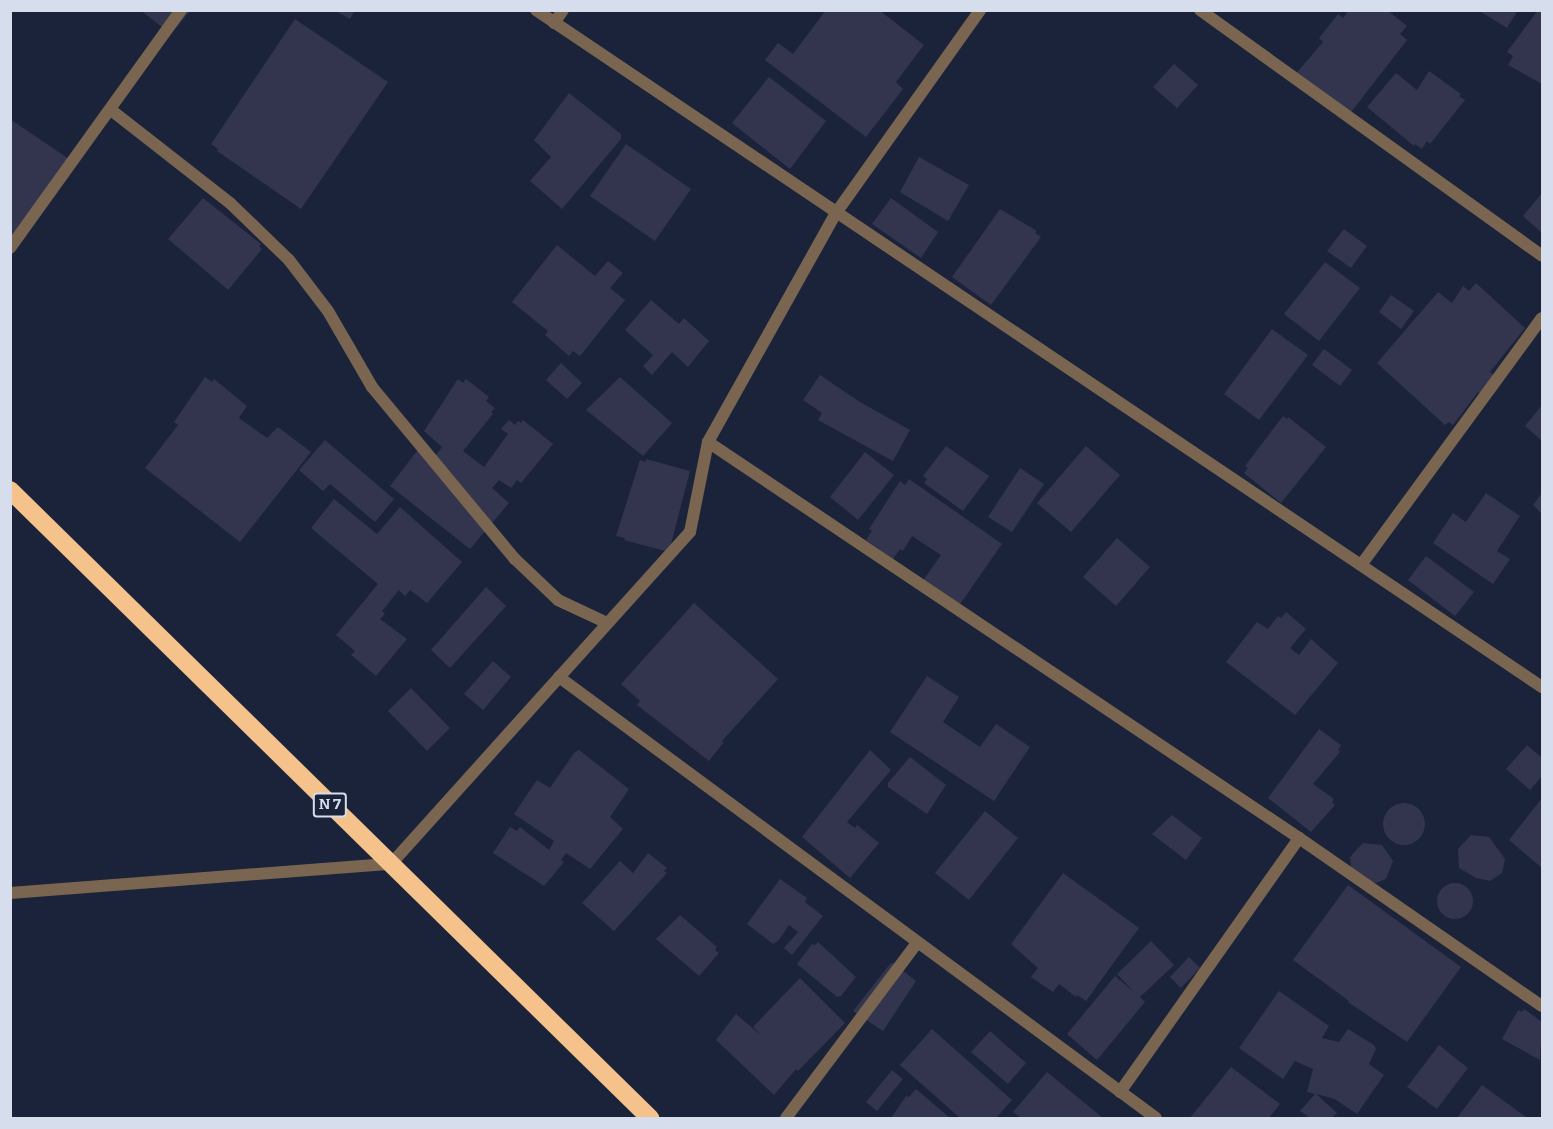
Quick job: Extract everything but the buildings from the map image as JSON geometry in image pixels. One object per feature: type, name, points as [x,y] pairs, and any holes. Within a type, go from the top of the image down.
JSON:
[{"type":"highway","name":"N 7","points":[[10,490],[650,1119]]},
{"type":"street","points":[[10,248],[181,10]]},
{"type":"street","points":[[536,10],[1542,687]]},
{"type":"street","points":[[554,23],[563,10]]},
{"type":"street","points":[[10,893],[391,864],[690,532],[708,442],[836,213],[980,10]]},
{"type":"street","points":[[1200,10],[1542,256]]},
{"type":"street","points":[[111,110],[230,203],[289,260],[328,311],[372,387],[515,559],[558,600],[607,623]]},
{"type":"street","points":[[1361,565],[1542,318]]},
{"type":"street","points":[[708,442],[1299,838],[1542,1006]]},
{"type":"street","points":[[559,677],[1156,1119]]},
{"type":"street","points":[[1120,1092],[1299,838]]},
{"type":"street","points":[[786,1119],[917,943]]}]
